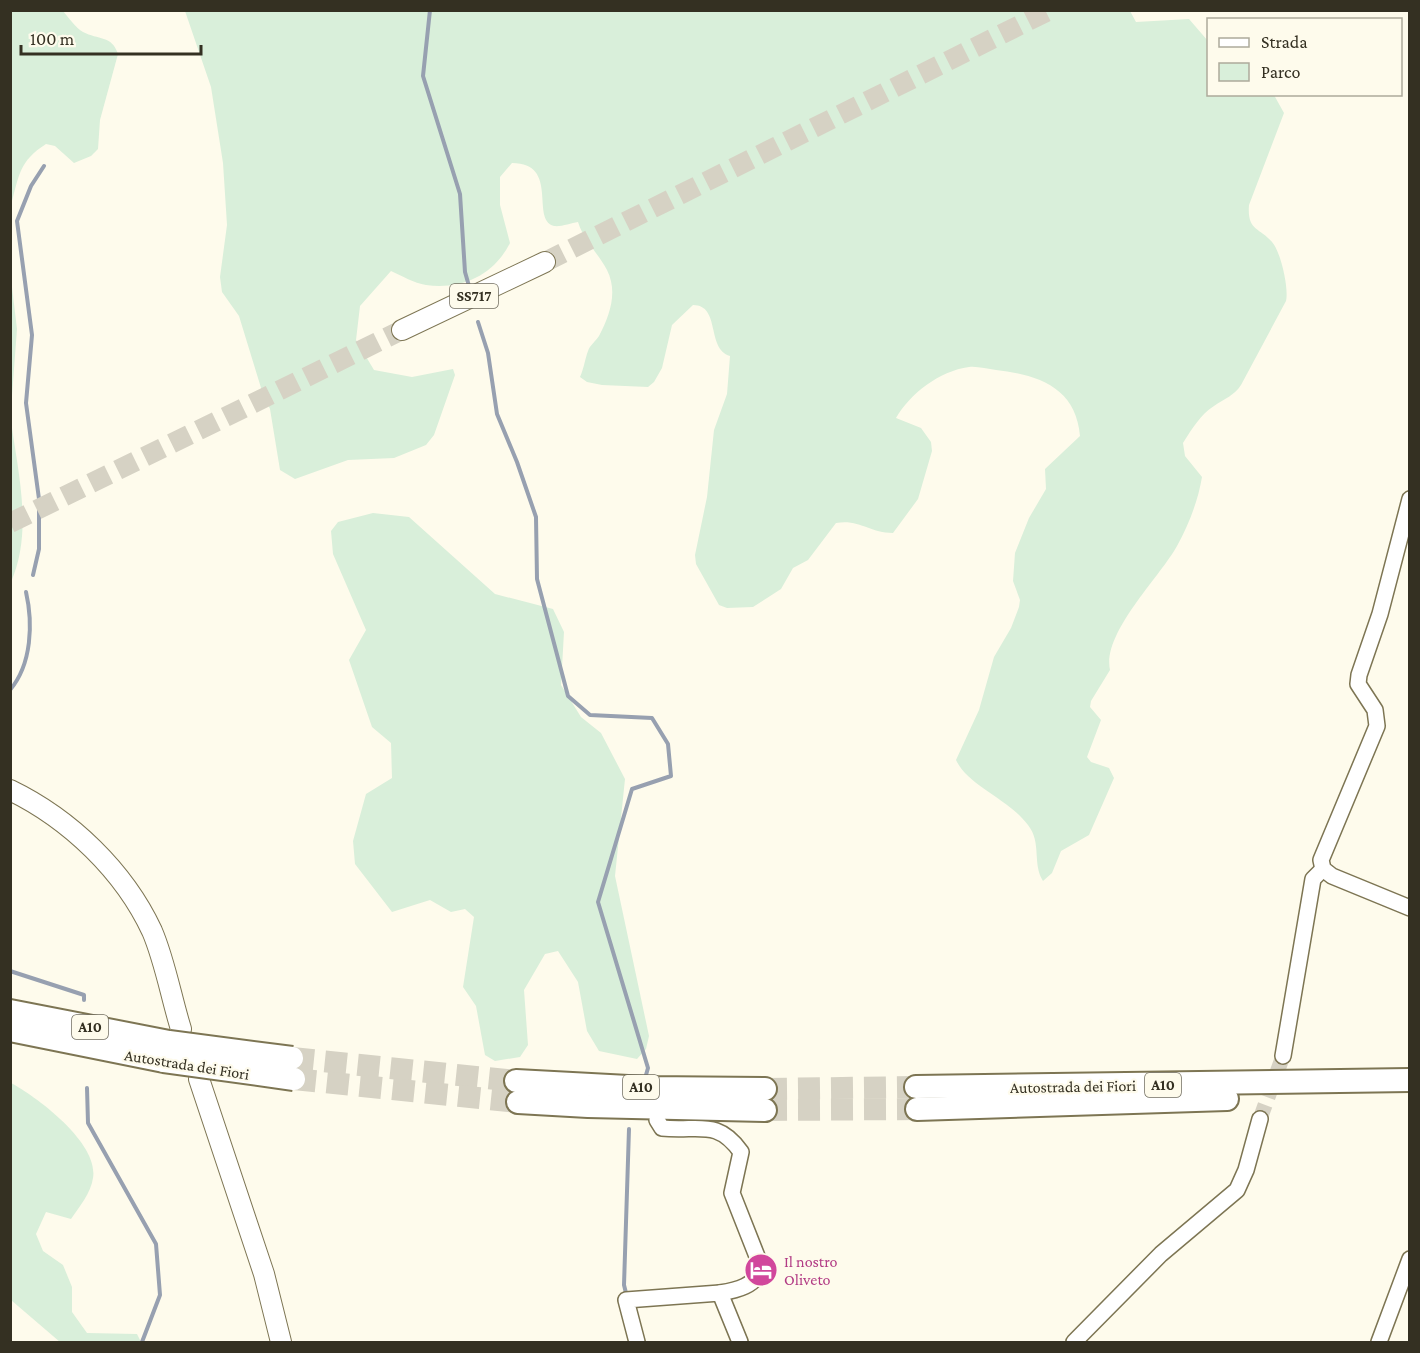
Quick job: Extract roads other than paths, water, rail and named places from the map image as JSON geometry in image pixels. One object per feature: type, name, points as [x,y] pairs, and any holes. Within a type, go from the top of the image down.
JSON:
[{"type":"highway","name":"Autostrada dei Fiori","points":[[10,1011],[293,1068]]},
{"type":"highway","name":"Autostrada dei Fiori","points":[[10,1030],[171,1044]]},
{"type":"highway","name":"Autostrada dei Fiori","points":[[1410,1080],[916,1098],[1090,1102],[1410,1096]]},
{"type":"highway","name":"A10","points":[[517,1092],[647,1088],[765,1099]]},
{"type":"main road","name":"SS717","points":[[402,330],[545,262]]},
{"type":"main road","points":[[10,790],[81,837],[118,876],[138,903],[153,934],[171,1044]]},
{"type":"main road","points":[[199,1079],[257,1252],[281,1342]]},
{"type":"street","points":[[1410,499],[1380,614],[1359,675],[1358,684],[1375,710],[1377,726],[1321,860],[1323,869],[1332,876],[1410,908]]},
{"type":"street","points":[[1283,1056],[1313,879],[1323,869]]},
{"type":"street","points":[[1074,1342],[1161,1254],[1237,1190],[1246,1170],[1260,1119]]},
{"type":"street","points":[[637,1342],[626,1300],[738,1290],[757,1279],[762,1269],[732,1193],[741,1152],[731,1138],[719,1131],[662,1128],[657,1120]]},
{"type":"street","points":[[1379,1342],[1410,1259]]},
{"type":"street","points":[[720,1293],[740,1342]]},
{"type":"waterway","points":[[430,10],[423,76],[460,194],[465,272],[469,286]]},
{"type":"waterway","points":[[33,575],[39,549],[39,499],[26,403],[32,335],[17,221],[31,186],[44,166]]},
{"type":"waterway","points":[[478,322],[488,353],[497,414],[536,517],[537,579],[568,696],[590,715],[652,718],[668,744],[671,776],[632,789],[598,902],[648,1068],[646,1075]]},
{"type":"waterway","points":[[10,690],[27,656],[30,617],[26,592]]},
{"type":"waterway","points":[[10,971],[84,995],[84,1000]]},
{"type":"waterway","points":[[87,1088],[88,1123],[156,1244],[160,1295],[142,1342]]},
{"type":"waterway","points":[[626,1293],[624,1285],[629,1129]]},
{"type":"tunnel","points":[[545,262],[1050,10]]},
{"type":"tunnel","points":[[10,523],[402,330]]},
{"type":"tunnel","points":[[1260,1119],[1283,1056]]},
{"type":"tunnel","points":[[292,1058],[516,1081]]},
{"type":"tunnel","points":[[294,1079],[518,1102]]},
{"type":"tunnel","points":[[765,1089],[916,1087]]},
{"type":"tunnel","points":[[765,1110],[917,1109]]},
{"type":"place","name":"Il nostro Oliveto","points":[[761,1270]]}]
